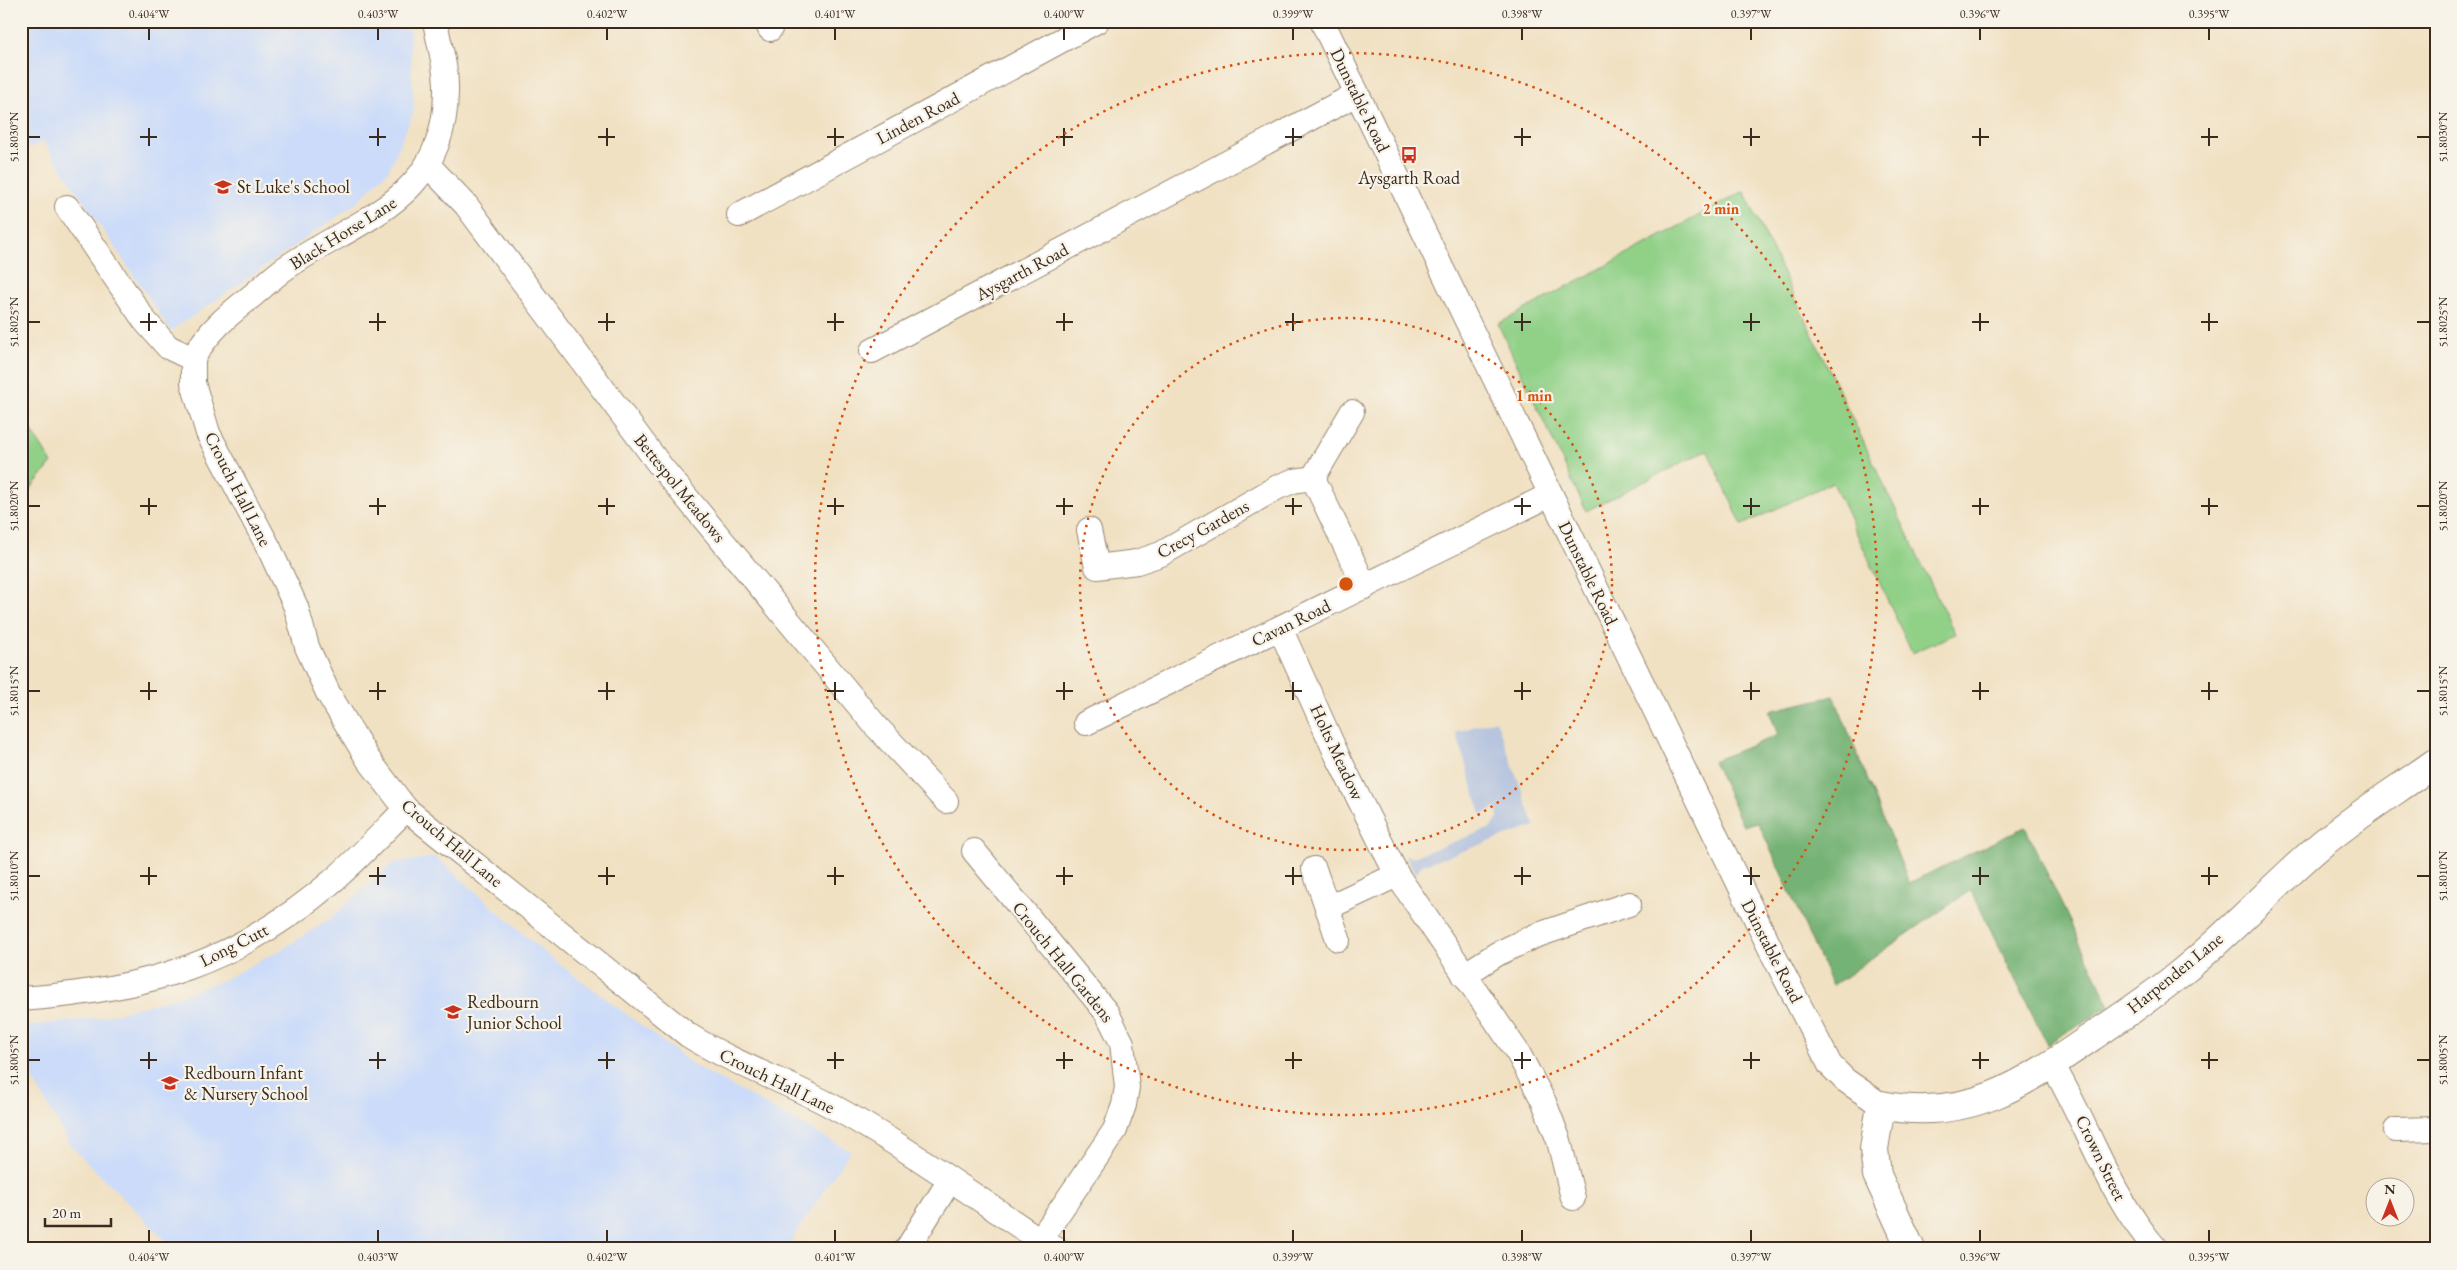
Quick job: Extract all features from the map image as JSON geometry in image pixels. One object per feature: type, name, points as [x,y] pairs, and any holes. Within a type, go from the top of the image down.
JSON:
[{"type":"street","name":"Black Horse Lane","points":[[193,360],[206,339],[236,308],[284,269],[393,204],[413,185],[428,165],[442,133],[446,98],[445,68],[435,21]]},
{"type":"street","name":"Linden Road","points":[[739,216],[1098,21]]},
{"type":"street","name":"Dunstable Road","points":[[1322,21],[1773,954],[1830,1065],[1852,1086],[1880,1105]]},
{"type":"street","name":"Aysgarth Road","points":[[872,351],[1357,94]]},
{"type":"street","name":"Bettespol Meadows","points":[[428,165],[466,206],[662,468],[875,725],[946,801]]},
{"type":"street","points":[[67,207],[145,321],[168,346],[193,360]]},
{"type":"street","name":"Crouch Hall Lane","points":[[193,360],[193,384],[208,433],[269,548],[296,607],[307,647],[328,693],[368,759],[406,809],[688,1035],[712,1050],[826,1103],[886,1136],[1048,1245]]},
{"type":"street","points":[[1352,412],[1313,478],[1365,587]]},
{"type":"street","name":"Crecy Gardens","points":[[1089,530],[1097,567],[1137,562],[1161,554],[1278,487],[1294,481],[1313,478]]},
{"type":"street","name":"Cavan Road","points":[[1086,723],[1550,495]]},
{"type":"street","name":"Holts Meadow","points":[[1280,628],[1337,755],[1397,875],[1518,1053],[1544,1102],[1559,1141],[1573,1198]]},
{"type":"street","name":"Harpenden Lane","points":[[1880,1105],[1922,1110],[1974,1102],[2022,1083],[2182,972],[2318,848],[2436,762]]},
{"type":"street","name":"Long Cutt","points":[[21,999],[63,996],[125,987],[170,976],[256,937],[306,902],[337,877],[406,809]]},
{"type":"street","name":"Crouch Hall Gardens","points":[[974,851],[1107,1013],[1122,1043],[1126,1087],[1124,1105],[1115,1130],[1048,1245]]},
{"type":"street","points":[[1314,869],[1338,939]]},
{"type":"street","points":[[1327,908],[1397,875]]},
{"type":"street","points":[[1464,975],[1497,954],[1535,936],[1629,904]]},
{"type":"street","name":"Crown Street","points":[[2052,1064],[2073,1099],[2097,1155],[2131,1217],[2156,1249]]},
{"type":"street","points":[[1880,1105],[1874,1149],[1877,1175],[1911,1249]]},
{"type":"street","points":[[2396,1130],[2436,1129]]},
{"type":"street","points":[[907,1249],[950,1180]]},
{"type":"shaded area","name":"St Luke's School","points":[[21,21],[409,21],[414,111],[389,170],[354,205],[171,331],[43,141],[21,153]]},
{"type":"shaded area","points":[[1496,720],[1535,826],[1422,865],[1416,873],[1405,856],[1413,857],[1491,828],[1498,819],[1497,808],[1481,814],[1456,732]]},
{"type":"shaded area","name":"Redbourn Junior School","points":[[436,857],[545,953],[695,1066],[850,1151],[786,1249],[174,1249],[70,1145],[21,1058],[21,1027],[98,1018],[171,999],[223,980],[286,947],[330,919],[393,863]]},
{"type":"green space","points":[[1744,191],[1955,634],[1912,653],[1833,482],[1742,525],[1707,450],[1586,511],[1498,324]]},
{"type":"green space","points":[[21,414],[52,463],[21,500]]},
{"type":"green space","points":[[1834,696],[1909,883],[2025,827],[2110,1006],[2047,1044],[1971,890],[1832,986],[1758,822],[1743,826],[1713,761],[1778,735],[1769,711]]},
{"type":"place","name":"Aysgarth Road","points":[[1409,155]]},
{"type":"place","name":"St Luke's School","points":[[223,187]]},
{"type":"place","name":"Redbourn Junior School","points":[[453,1012]]},
{"type":"place","name":"Redbourn Infant & Nursery School","points":[[170,1083]]}]
